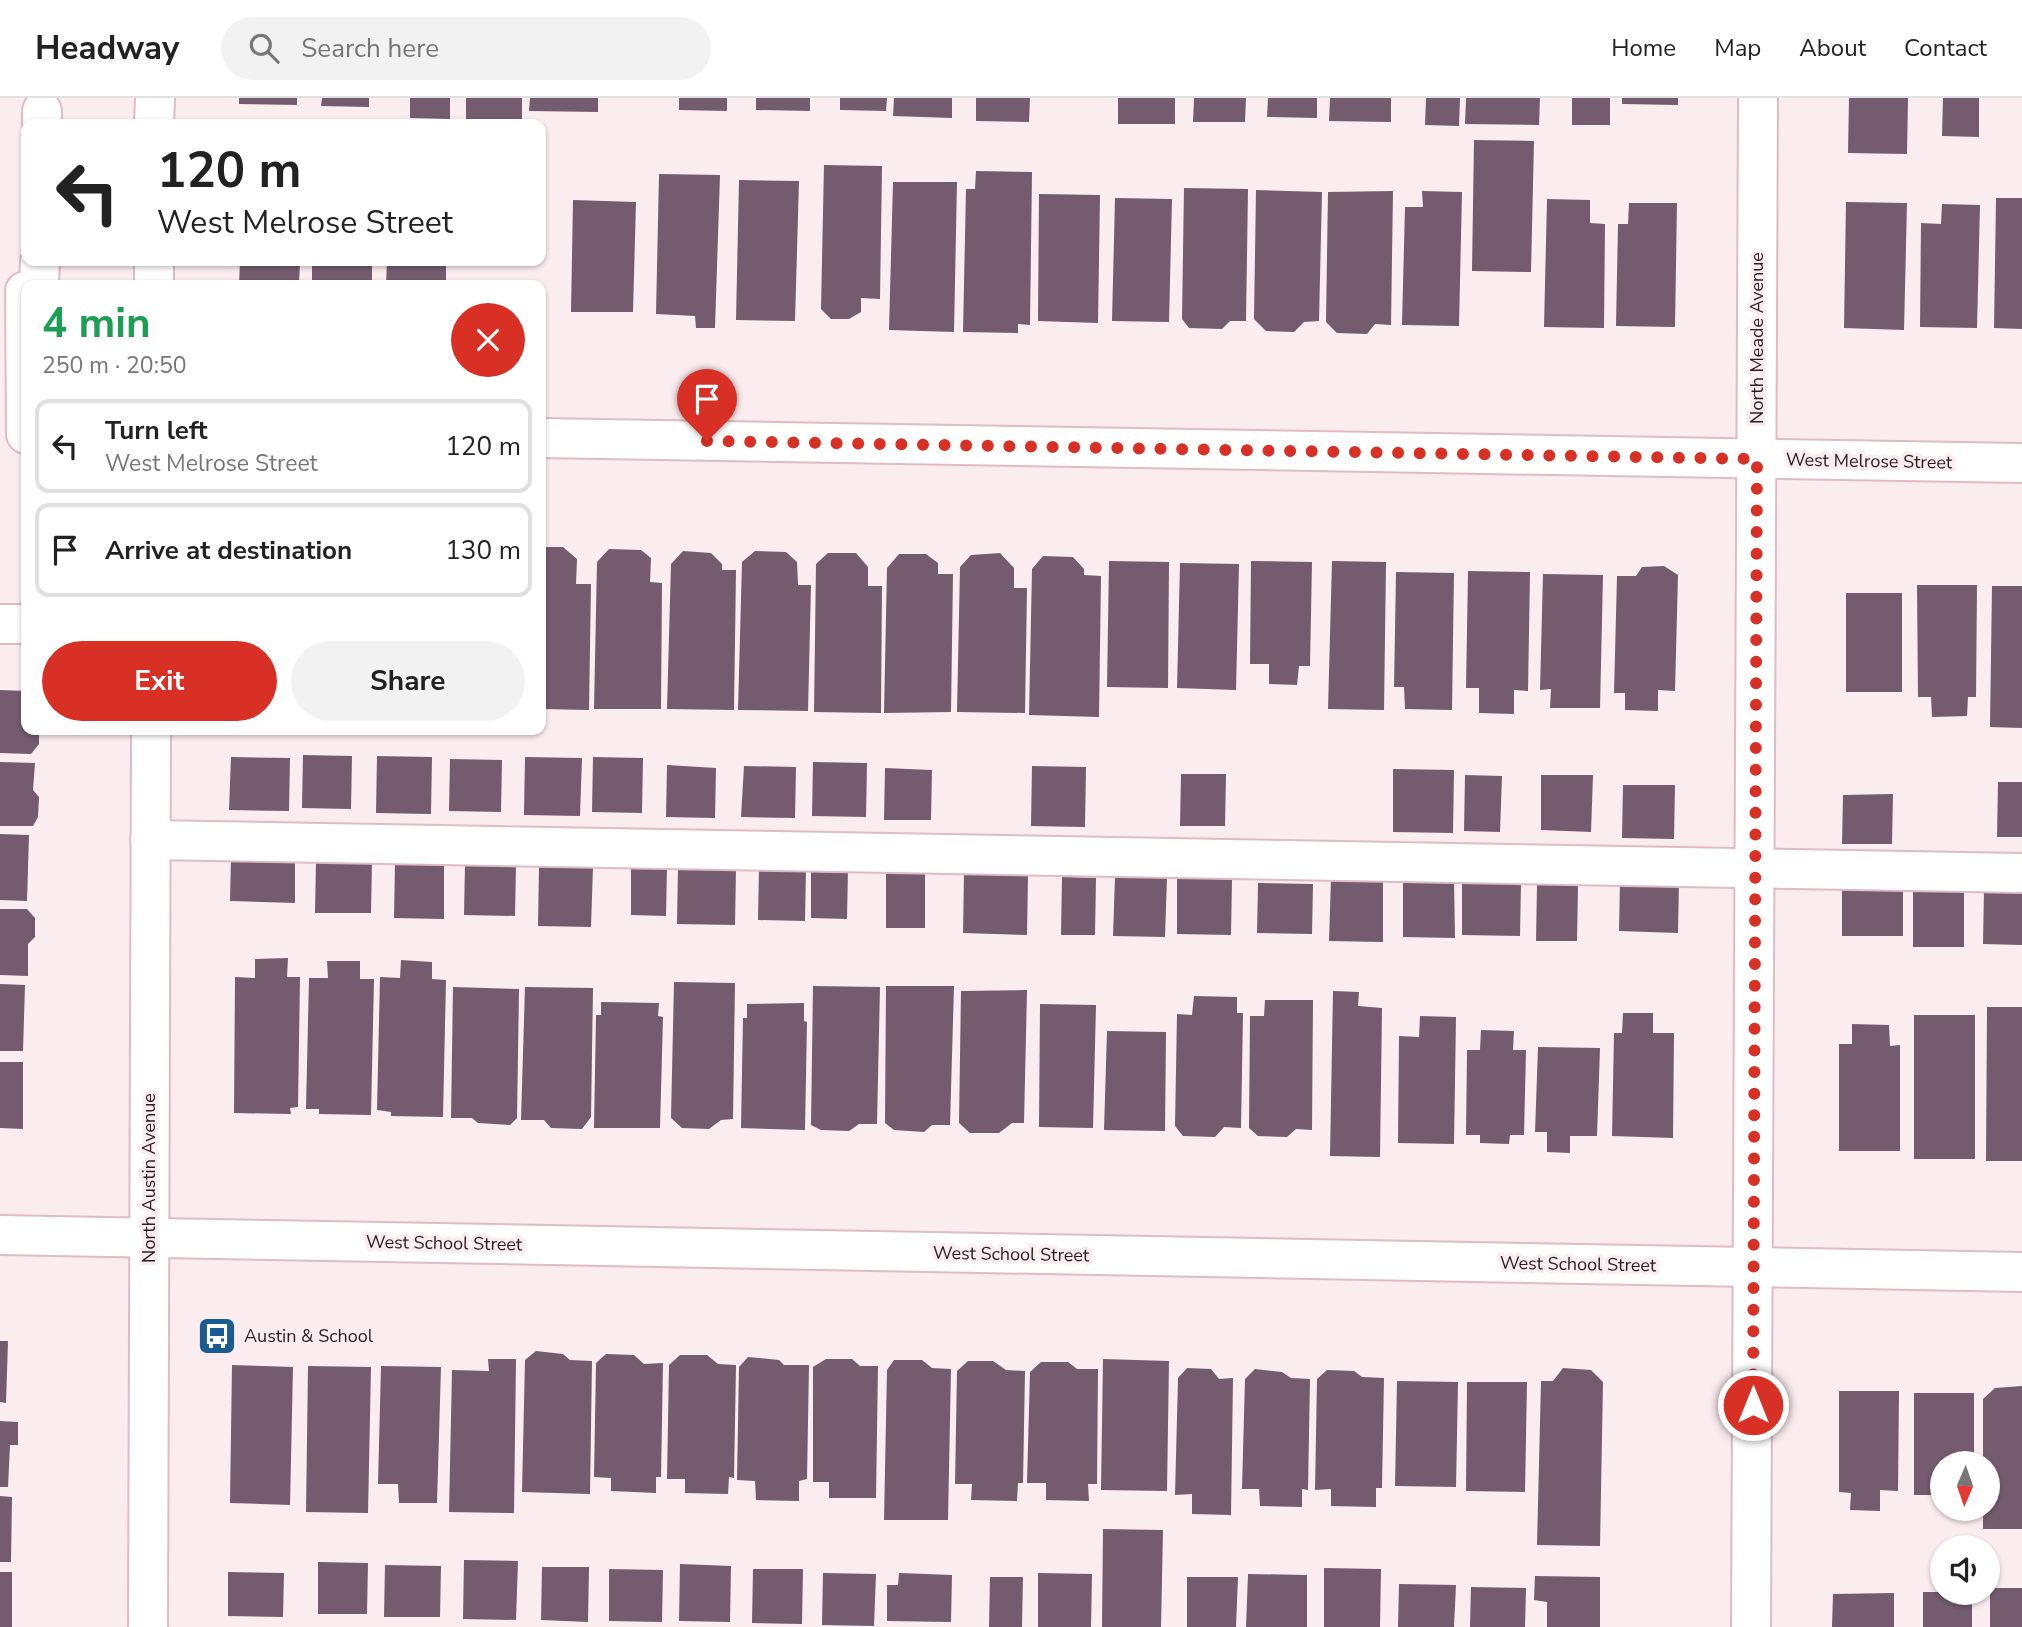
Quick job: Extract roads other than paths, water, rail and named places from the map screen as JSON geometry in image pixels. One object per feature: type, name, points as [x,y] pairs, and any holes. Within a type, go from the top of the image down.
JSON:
[{"type":"street","points":[[154,119],[155,98]]},
{"type":"street","name":"North Meade Avenue","points":[[1751,1627],[1758,98]]},
{"type":"street","points":[[0,291],[21,290]]},
{"type":"street","points":[[0,436],[21,434]]},
{"type":"street","name":"West Melrose Street","points":[[546,438],[2022,463]]},
{"type":"street","points":[[0,624],[21,624]]},
{"type":"street","name":"North Austin Avenue","points":[[148,1627],[151,735]]},
{"type":"street","points":[[150,840],[2022,873]]},
{"type":"street","name":"West School Street","points":[[0,1236],[2022,1272]]},
{"type":"place","name":"Austin & School","points":[[217,1336]]}]
